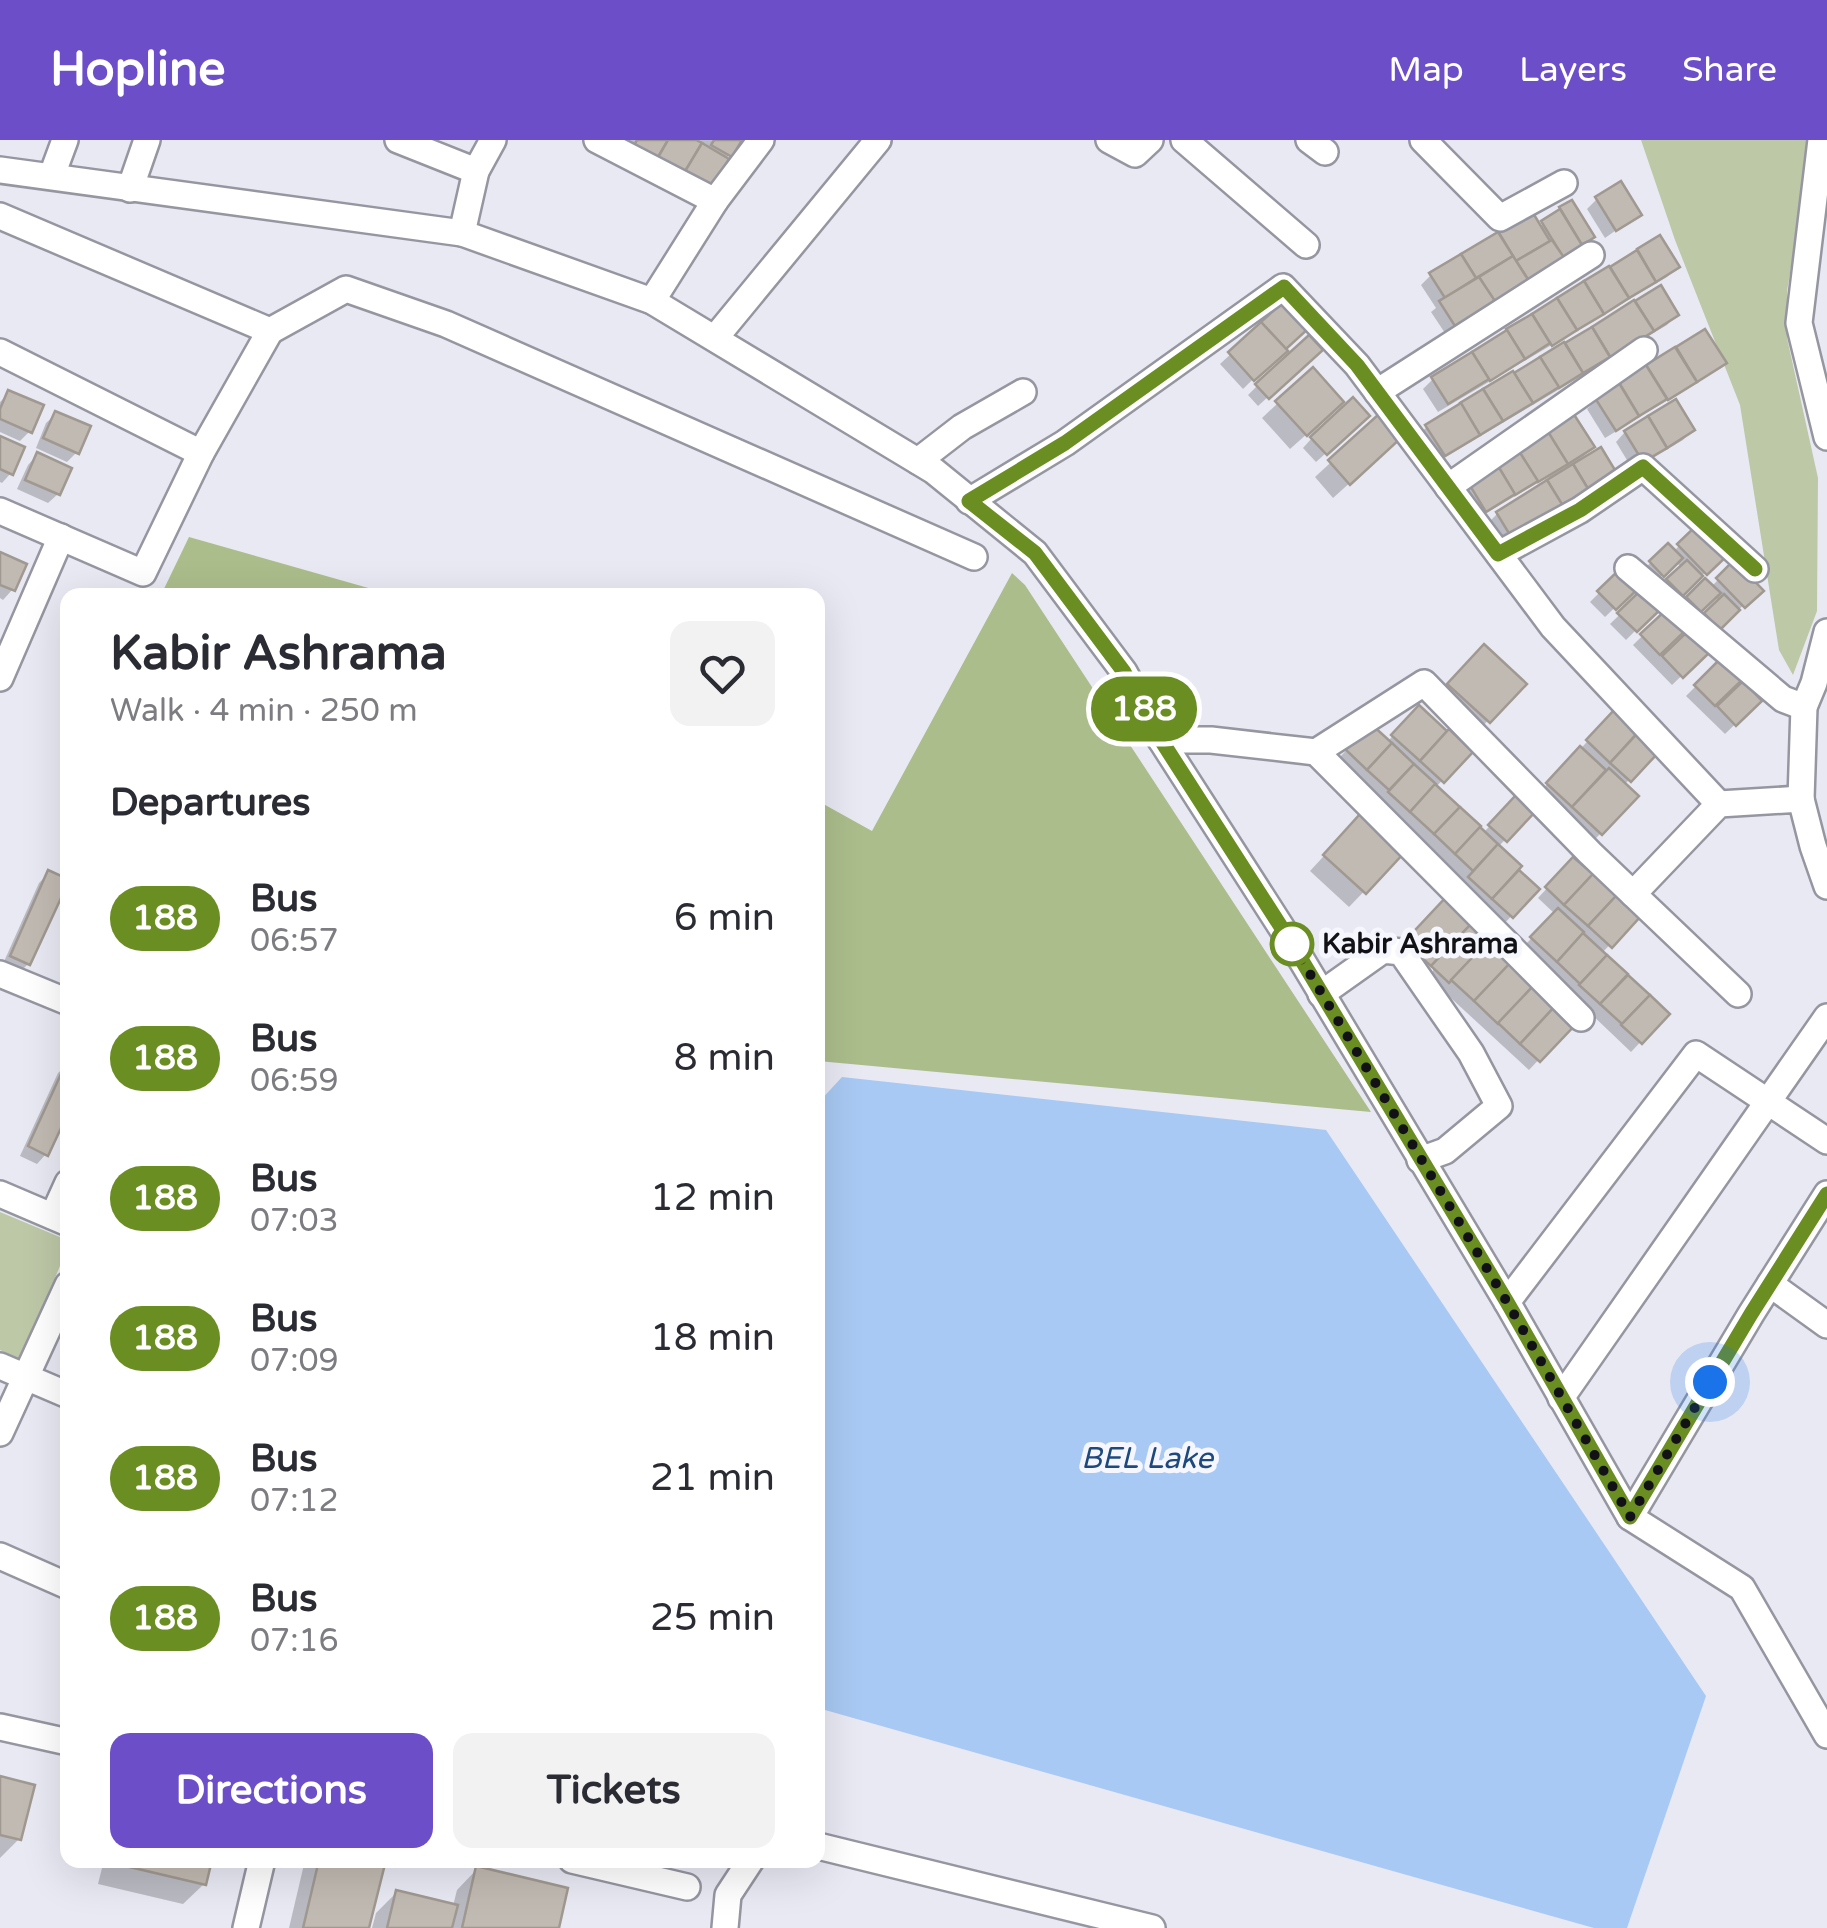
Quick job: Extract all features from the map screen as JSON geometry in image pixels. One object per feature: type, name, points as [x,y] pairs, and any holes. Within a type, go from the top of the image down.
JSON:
[{"type":"street","points":[[52,175],[65,140]]},
{"type":"street","points":[[130,189],[147,140]]},
{"type":"street","points":[[398,140],[476,171]]},
{"type":"street","points":[[462,233],[476,171],[494,140]]},
{"type":"street","points":[[598,140],[714,200]]},
{"type":"street","points":[[652,302],[714,200],[761,140]]},
{"type":"street","points":[[715,338],[878,140]]},
{"type":"street","points":[[1109,140],[1135,154],[1150,140]]},
{"type":"street","points":[[1184,140],[1306,245]]},
{"type":"street","points":[[1424,140],[1500,218],[1564,183]]},
{"type":"street","points":[[1821,140],[1798,323],[1827,437]]},
{"type":"street","points":[[0,170],[462,233],[652,302],[918,461],[1035,553],[1124,672],[1161,740],[1321,994],[1507,1302],[1630,1517],[1742,1588],[1827,1736]]},
{"type":"street","points":[[0,216],[270,331]]},
{"type":"street","points":[[1377,392],[1590,255]]},
{"type":"street","points":[[969,501],[1065,443],[1284,287],[1357,365],[1553,627],[1718,804]]},
{"type":"street","points":[[0,511],[143,572],[202,453],[270,331],[346,289],[446,324],[974,556]]},
{"type":"street","points":[[1448,486],[1644,350]]},
{"type":"street","points":[[0,352],[202,453]]},
{"type":"street","points":[[918,461],[962,427],[1023,392]]},
{"type":"street","points":[[1498,554],[1580,510],[1643,467],[1755,569]]},
{"type":"street","points":[[0,678],[60,537]]},
{"type":"street","points":[[1628,568],[1783,699],[1804,706]]},
{"type":"street","points":[[1827,632],[1804,706],[1801,800],[1827,886]]},
{"type":"street","points":[[1316,752],[1424,683],[1632,894],[1738,994]]},
{"type":"street","points":[[1161,740],[1211,740],[1316,752],[1581,1018]]},
{"type":"street","points":[[1632,894],[1718,804],[1801,800]]},
{"type":"street","points":[[1321,994],[1383,950],[1401,952],[1471,1053],[1499,1106],[1445,1151],[1420,1160]]},
{"type":"street","points":[[0,974],[60,999]]},
{"type":"street","points":[[1560,1398],[1827,1017]]},
{"type":"street","points":[[1507,1302],[1696,1054],[1770,1100],[1827,1142]]},
{"type":"street","points":[[0,1194],[60,1220]]},
{"type":"street","points":[[1630,1517],[1827,1194]]},
{"type":"street","points":[[1770,1284],[1827,1326]]},
{"type":"street","points":[[0,1433],[60,1303]]},
{"type":"street","points":[[0,1366],[60,1391]]},
{"type":"street","points":[[0,1556],[60,1582]]},
{"type":"street","points":[[0,1726],[60,1740]]},
{"type":"street","points":[[825,1848],[1152,1928]]},
{"type":"street","points":[[246,1928],[260,1868]]},
{"type":"street","points":[[607,1868],[687,1886]]},
{"type":"street","points":[[726,1928],[728,1895],[746,1868]]},
{"type":"green space","points":[[1641,140],[1812,140],[1787,291],[1787,338],[1818,478],[1817,611],[1793,675],[1779,650],[1740,405],[1675,240]]},
{"type":"green space","points":[[189,537],[368,588],[164,588]]},
{"type":"green space","points":[[1012,573],[1025,585],[1371,1112],[825,1062],[825,805],[872,831]]},
{"type":"green space","points":[[0,1212],[60,1237],[60,1266],[21,1360],[0,1350]]},
{"type":"water","name":"BEL Lake","points":[[842,1077],[1326,1130],[1706,1696],[1627,1928],[1594,1928],[825,1710],[825,1095]]},
{"type":"building","points":[[637,140],[668,140],[657,159],[634,146]]},
{"type":"building","points":[[668,140],[702,143],[683,175],[657,159]]},
{"type":"building","points":[[714,140],[742,140],[732,157],[711,145]]},
{"type":"building","points":[[702,143],[729,159],[711,189],[684,173]]},
{"type":"building","points":[[1621,181],[1642,215],[1616,231],[1595,197]]},
{"type":"building","points":[[1572,200],[1595,237],[1582,245],[1559,207]]},
{"type":"building","points":[[1560,209],[1582,245],[1563,257],[1541,221]]},
{"type":"building","points":[[1533,213],[1550,241],[1516,261],[1499,233]]},
{"type":"building","points":[[1498,232],[1513,256],[1476,278],[1461,254]]},
{"type":"building","points":[[1660,235],[1680,267],[1656,282],[1637,249]]},
{"type":"building","points":[[1552,240],[1565,259],[1529,281],[1516,261]]},
{"type":"building","points":[[1637,250],[1656,282],[1629,298],[1610,267]]},
{"type":"building","points":[[1461,254],[1476,278],[1445,298],[1429,273]]},
{"type":"building","points":[[1513,256],[1529,281],[1495,302],[1479,277]]},
{"type":"building","points":[[1609,266],[1629,298],[1604,314],[1584,281]]},
{"type":"building","points":[[1479,277],[1495,301],[1455,326],[1439,301]]},
{"type":"building","points":[[1584,281],[1604,314],[1577,330],[1557,298]]},
{"type":"building","points":[[1661,285],[1679,315],[1654,331],[1635,301]]},
{"type":"building","points":[[1557,298],[1577,330],[1552,346],[1532,314]]},
{"type":"building","points":[[1634,300],[1654,331],[1611,358],[1592,327]]},
{"type":"building","points":[[1284,301],[1309,328],[1286,349],[1261,322]]},
{"type":"building","points":[[1532,314],[1550,343],[1525,359],[1506,329]]},
{"type":"building","points":[[1261,322],[1288,351],[1254,381],[1228,352]]},
{"type":"building","points":[[1592,327],[1610,357],[1583,373],[1565,343]]},
{"type":"building","points":[[1705,329],[1727,363],[1697,382],[1676,347]]},
{"type":"building","points":[[1507,330],[1525,359],[1490,381],[1472,352]]},
{"type":"building","points":[[1309,335],[1323,350],[1269,399],[1255,384]]},
{"type":"building","points":[[1564,342],[1583,373],[1559,388],[1540,357]]},
{"type":"building","points":[[1675,347],[1697,382],[1668,400],[1646,365]]},
{"type":"building","points":[[1472,352],[1489,379],[1448,404],[1431,377]]},
{"type":"building","points":[[1540,357],[1559,387],[1533,403],[1514,373]]},
{"type":"building","points":[[1646,365],[1667,399],[1639,416],[1618,381]]},
{"type":"building","points":[[1313,367],[1344,402],[1307,436],[1275,401]]},
{"type":"building","points":[[1513,371],[1533,403],[1503,421],[1483,389]]},
{"type":"building","points":[[1619,383],[1639,416],[1616,431],[1595,398]]},
{"type":"building","points":[[1483,389],[1503,421],[1480,435],[1460,403]]},
{"type":"building","points":[[8,390],[44,405],[32,433],[0,419]]},
{"type":"building","points":[[1353,397],[1370,416],[1327,455],[1310,437]]},
{"type":"building","points":[[1676,399],[1695,430],[1667,448],[1648,416]]},
{"type":"building","points":[[1461,403],[1480,435],[1445,456],[1425,425]]},
{"type":"building","points":[[55,411],[91,426],[79,454],[43,438]]},
{"type":"building","points":[[1573,413],[1595,447],[1568,464],[1546,430]]},
{"type":"building","points":[[1379,414],[1401,438],[1350,485],[1328,460]]},
{"type":"building","points":[[1648,416],[1667,448],[1643,462],[1624,431]]},
{"type":"building","points":[[1547,430],[1568,464],[1538,482],[1517,448]]},
{"type":"building","points":[[0,436],[25,447],[13,475],[0,469]]},
{"type":"building","points":[[1601,447],[1618,475],[1590,492],[1573,464]]},
{"type":"building","points":[[1517,448],[1538,481],[1515,495],[1495,461]]},
{"type":"building","points":[[37,452],[72,468],[60,495],[25,480]]},
{"type":"building","points":[[1495,461],[1515,494],[1486,512],[1466,479]]},
{"type":"building","points":[[1573,464],[1590,492],[1564,508],[1547,480]]},
{"type":"building","points":[[1547,480],[1565,509],[1513,540],[1496,512]]},
{"type":"building","points":[[1698,524],[1728,555],[1707,575],[1677,544]]},
{"type":"building","points":[[1668,543],[1683,558],[1664,577],[1649,561]]},
{"type":"building","points":[[0,552],[27,564],[15,591],[0,585]]},
{"type":"building","points":[[1687,560],[1703,576],[1683,596],[1666,579]]},
{"type":"building","points":[[1734,560],[1764,591],[1745,608],[1716,578]]},
{"type":"building","points":[[1621,568],[1640,587],[1616,610],[1597,591]]},
{"type":"building","points":[[1705,578],[1721,593],[1701,612],[1686,597]]},
{"type":"building","points":[[1643,588],[1662,608],[1637,632],[1617,613]]},
{"type":"building","points":[[1724,594],[1740,610],[1720,630],[1704,613]]},
{"type":"building","points":[[1666,610],[1686,630],[1660,655],[1640,634]]},
{"type":"building","points":[[1687,632],[1709,653],[1683,678],[1662,656]]},
{"type":"building","points":[[1484,644],[1527,684],[1490,723],[1447,684]]},
{"type":"building","points":[[1719,660],[1741,681],[1715,706],[1694,685]]},
{"type":"building","points":[[1743,681],[1762,701],[1736,726],[1717,706]]},
{"type":"building","points":[[1419,705],[1447,731],[1420,761],[1391,735]]},
{"type":"building","points":[[1616,708],[1640,730],[1610,763],[1586,740]]},
{"type":"building","points":[[1370,723],[1392,743],[1367,770],[1345,749]]},
{"type":"building","points":[[1449,729],[1473,752],[1444,783],[1420,761]]},
{"type":"building","points":[[1636,735],[1657,754],[1631,782],[1610,763]]},
{"type":"building","points":[[1392,743],[1414,764],[1389,790],[1367,770]]},
{"type":"building","points":[[1580,746],[1606,770],[1572,807],[1546,783]]},
{"type":"building","points":[[1414,764],[1436,784],[1410,812],[1388,792]]},
{"type":"building","points":[[1609,768],[1639,796],[1602,835],[1572,807]]},
{"type":"building","points":[[1435,784],[1460,807],[1434,834],[1410,812]]},
{"type":"building","points":[[1516,795],[1535,812],[1507,842],[1488,825]]},
{"type":"building","points":[[1460,807],[1481,826],[1455,854],[1434,834]]},
{"type":"building","points":[[1360,814],[1403,854],[1366,894],[1323,855]]},
{"type":"building","points":[[1480,827],[1498,844],[1473,871],[1455,854]]},
{"type":"building","points":[[1498,844],[1522,866],[1492,899],[1468,877]]},
{"type":"building","points":[[1573,857],[1593,874],[1564,905],[1545,887]]},
{"type":"building","points":[[48,870],[60,875],[60,900],[30,965],[10,956]]},
{"type":"building","points":[[1519,870],[1540,889],[1513,918],[1492,899]]},
{"type":"building","points":[[1593,874],[1616,896],[1588,926],[1564,905]]},
{"type":"building","points":[[1448,895],[1475,920],[1431,966],[1404,942]]},
{"type":"building","points":[[1616,896],[1640,917],[1612,948],[1588,926]]},
{"type":"building","points":[[1558,908],[1584,932],[1557,962],[1530,937]]},
{"type":"building","points":[[1470,925],[1488,941],[1449,983],[1431,966]]},
{"type":"building","points":[[1583,933],[1607,955],[1580,984],[1557,962]]},
{"type":"building","points":[[1488,941],[1511,963],[1474,1001],[1451,980]]},
{"type":"building","points":[[1607,955],[1628,974],[1600,1004],[1579,985]]},
{"type":"building","points":[[1512,961],[1536,983],[1498,1024],[1474,1001]]},
{"type":"building","points":[[1628,975],[1650,995],[1622,1024],[1600,1004]]},
{"type":"building","points":[[1536,983],[1558,1003],[1520,1044],[1498,1023]]},
{"type":"building","points":[[1650,995],[1670,1014],[1642,1044],[1621,1025]]},
{"type":"building","points":[[1557,1004],[1577,1023],[1540,1062],[1520,1044]]},
{"type":"building","points":[[60,1076],[60,1130],[48,1156],[28,1146]]},
{"type":"building","points":[[0,1776],[35,1785],[21,1840],[0,1835]]},
{"type":"building","points":[[134,1868],[210,1868],[206,1885]]},
{"type":"building","points":[[317,1868],[384,1868],[369,1928],[303,1928]]},
{"type":"building","points":[[476,1868],[568,1888],[559,1928],[462,1928]]},
{"type":"building","points":[[396,1890],[458,1905],[452,1928],[387,1928]]},
{"type":"bus line","name":"188","points":[[1755,569],[1643,467],[1580,510],[1498,554],[1357,365],[1284,287],[1065,443],[969,501],[1035,553],[1124,672],[1161,740],[1292,944],[1507,1302],[1630,1517],[1827,1194]]},
{"type":"place","name":"Kabir Ashrama","points":[[1292,944]]},
{"type":"route","points":[[1292,944],[1507,1302],[1630,1517],[1710,1382]]}]
